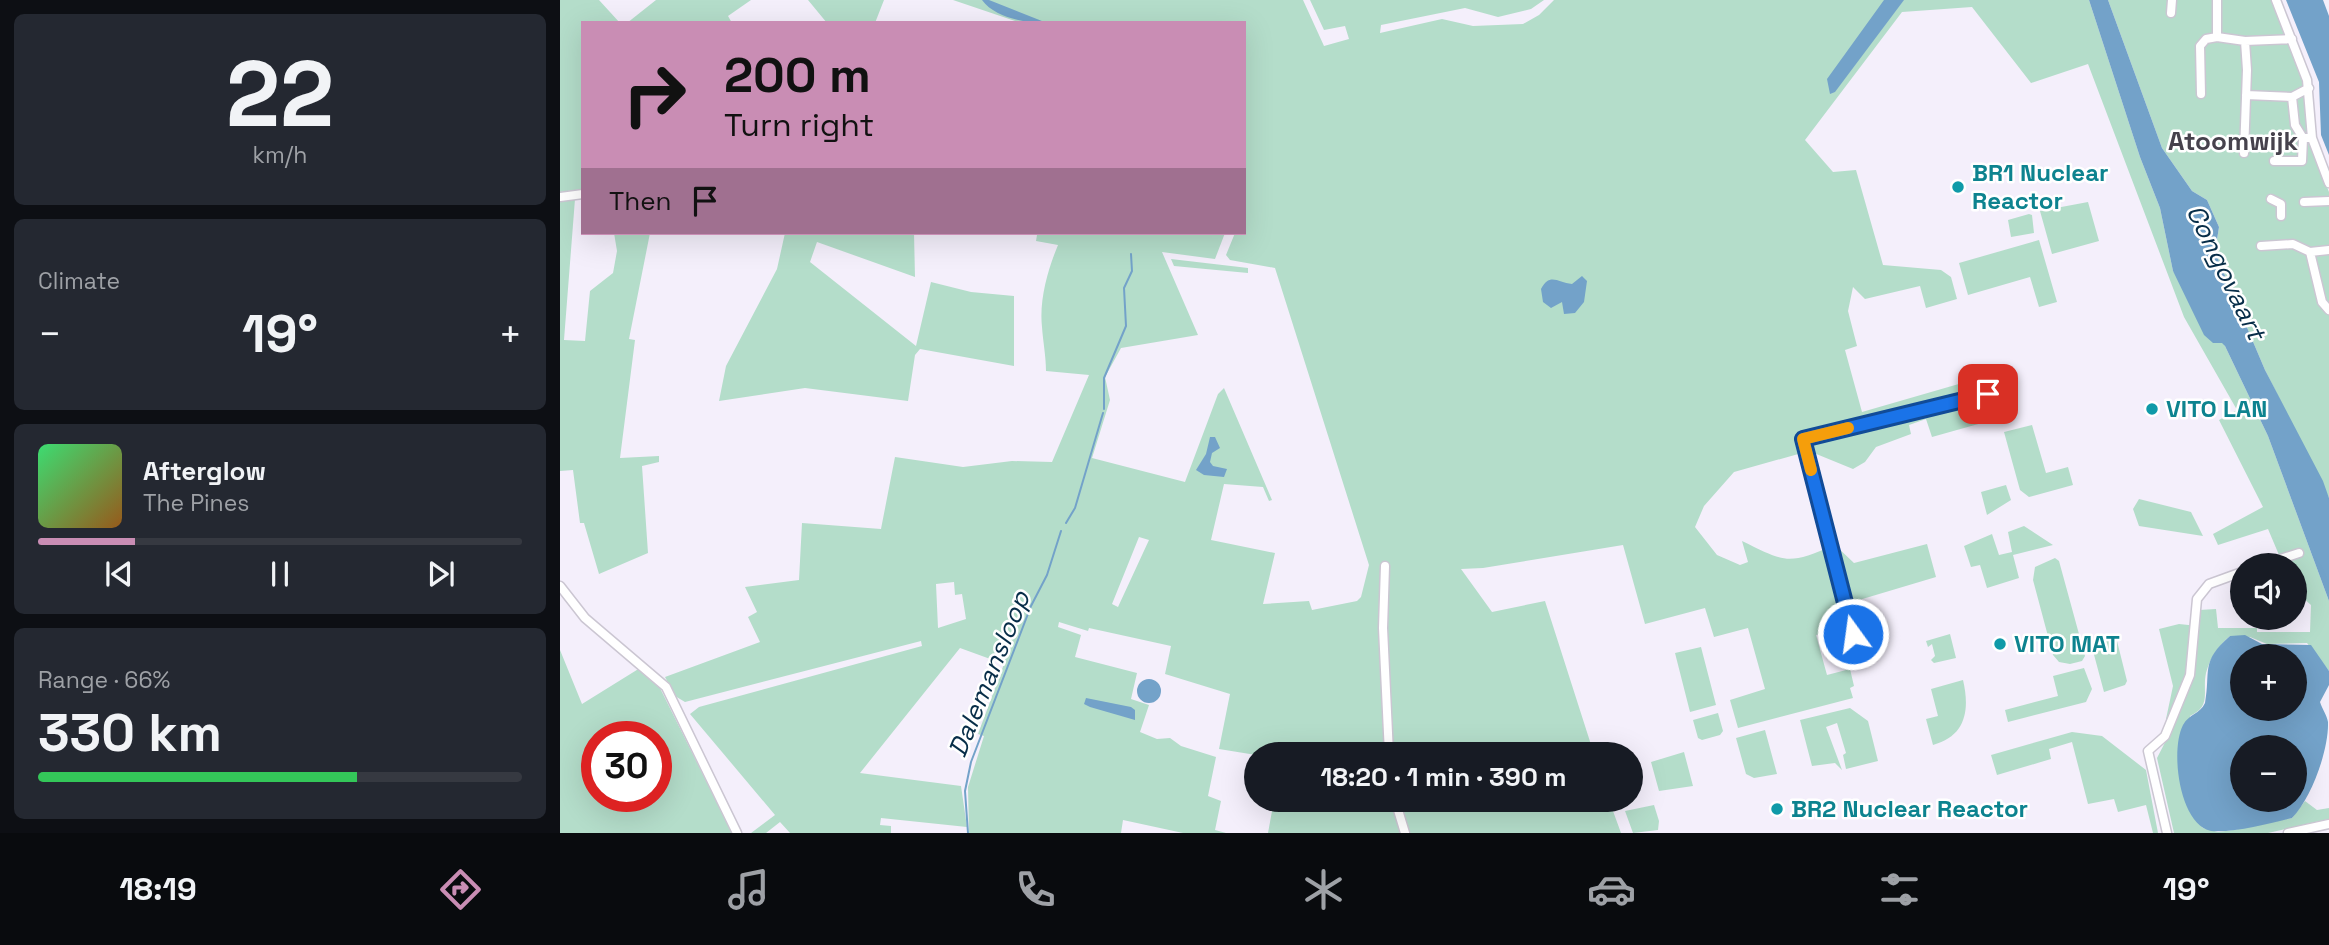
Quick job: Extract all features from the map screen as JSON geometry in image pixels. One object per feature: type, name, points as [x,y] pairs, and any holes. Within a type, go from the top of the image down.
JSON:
[{"type":"street","points":[[2171,12],[2172,0]]},
{"type":"street","points":[[2217,0],[2217,37]]},
{"type":"street","points":[[2274,161],[2302,161],[2307,138],[2309,88],[2276,0]]},
{"type":"street","points":[[2201,94],[2200,46],[2206,39],[2292,39]]},
{"type":"street","points":[[2244,153],[2245,41]]},
{"type":"street","points":[[2246,95],[2292,97],[2309,88]]},
{"type":"street","points":[[2292,97],[2295,125],[2307,138],[2329,183]]},
{"type":"street","points":[[560,198],[581,194]]},
{"type":"street","points":[[2271,199],[2281,204],[2291,202]]},
{"type":"street","points":[[2304,202],[2329,201]]},
{"type":"street","points":[[2281,204],[2281,216]]},
{"type":"street","points":[[2261,246],[2293,243],[2309,252],[2329,250]]},
{"type":"street","points":[[2309,252],[2322,302],[2329,310]]},
{"type":"street","points":[[1859,660],[1803,439],[1988,394]]},
{"type":"street","points":[[1385,566],[1383,628],[1388,742]]},
{"type":"street","points":[[2167,833],[2148,751],[2165,736],[2190,675],[2197,599],[2209,584],[2230,576]]},
{"type":"street","points":[[560,586],[585,618],[666,687],[737,833]]},
{"type":"street","points":[[1399,812],[1405,833]]},
{"type":"street","points":[[2288,833],[2329,824]]},
{"type":"green space","points":[[560,0],[599,0],[618,21],[581,21],[581,189],[560,192]]},
{"type":"green space","points":[[656,0],[751,0],[728,16],[731,21],[630,21]]},
{"type":"green space","points":[[808,0],[884,0],[876,21],[825,21]]},
{"type":"green space","points":[[953,0],[1303,0],[1324,46],[1349,39],[1345,26],[1324,30],[1310,0],[1544,0],[1531,9],[1498,17],[1465,8],[1381,25],[1380,33],[1442,19],[1473,26],[1523,24],[1539,15],[1554,0],[2089,0],[2140,157],[2160,208],[2173,271],[2225,346],[2268,436],[2329,601],[2329,671],[2307,643],[2267,644],[2250,637],[2230,636],[2215,653],[2206,673],[2204,703],[2190,716],[2193,815],[2203,828],[2218,832],[2292,818],[2297,812],[2307,812],[2307,802],[2317,810],[2329,808],[2329,819],[2268,833],[2174,833],[2157,758],[2176,721],[2166,719],[2173,686],[2159,629],[2179,624],[2198,626],[2199,610],[2216,609],[2218,628],[2257,632],[2310,632],[2307,553],[2278,553],[2268,529],[2218,545],[2213,534],[2263,507],[2219,420],[2237,410],[2184,317],[2088,64],[2031,83],[1972,7],[1902,12],[1805,140],[1833,172],[1856,170],[1883,265],[1941,270],[1951,277],[1957,299],[1926,308],[1920,286],[1865,299],[1853,287],[1848,311],[1857,346],[1845,350],[1862,412],[1976,379],[1989,421],[1932,437],[1926,419],[1909,425],[1911,434],[1876,447],[1865,462],[1853,469],[1809,451],[1734,472],[1704,506],[1695,527],[1717,555],[1740,565],[1748,562],[1742,541],[1787,559],[1807,556],[1835,545],[1854,563],[1927,544],[1936,577],[1849,603],[1854,623],[1816,635],[1827,675],[1850,669],[1854,686],[1850,688],[1853,698],[1738,728],[1730,700],[1765,689],[1748,628],[1714,637],[1705,608],[1645,624],[1623,545],[1483,568],[1461,569],[1492,612],[1545,601],[1590,742],[1244,742],[1244,753],[1219,749],[1230,694],[1165,674],[1171,646],[1089,628],[1088,631],[1059,622],[1058,627],[1081,635],[1075,657],[1137,673],[1131,699],[1149,705],[1140,732],[1157,739],[1170,738],[1181,746],[1216,757],[1208,796],[1221,801],[1215,830],[1226,833],[1183,833],[1123,820],[1121,833],[969,833],[968,787],[984,736],[978,734],[1004,664],[960,648],[860,773],[961,786],[967,827],[881,818],[880,825],[891,826],[891,833],[790,833],[780,822],[766,833],[751,833],[775,815],[690,714],[699,707],[922,646],[921,641],[685,702],[675,696],[665,677],[760,642],[748,617],[757,612],[745,587],[799,580],[802,523],[881,529],[895,457],[963,467],[1012,461],[1052,462],[1089,375],[1046,371],[1042,306],[1048,274],[1058,245],[1036,241],[1037,235],[1224,235],[1215,259],[1162,252],[1198,335],[1121,348],[1105,377],[1110,400],[1092,458],[1185,482],[1218,394],[1224,388],[1272,500],[1269,501],[1263,487],[1224,484],[1211,540],[1275,553],[1263,604],[1309,601],[1312,610],[1357,601],[1361,597],[1369,565],[1275,268],[1230,260],[1226,255],[1234,235],[1246,235],[1246,21],[1015,21]],"holes":[[[1139,537],[1149,540],[1118,607],[1112,604]],[[954,582],[955,595],[962,594],[966,619],[938,628],[936,584]]]},
{"type":"green space","points":[[2108,0],[2272,0],[2308,87],[2306,135],[2329,192],[2329,498],[2265,370],[2215,252],[2219,227],[2207,200],[2192,191],[2162,148]]},
{"type":"green space","points":[[575,199],[564,340],[585,341],[590,291],[613,273],[617,251],[614,235],[650,235],[629,339],[635,340],[620,458],[659,456],[659,462],[642,466],[648,553],[599,574],[584,523],[580,523],[573,470],[560,471],[560,201]]},
{"type":"green space","points":[[2088,202],[2099,241],[2052,254],[2040,211]]},
{"type":"green space","points":[[2032,215],[2034,233],[2011,237],[2008,220]]},
{"type":"green space","points":[[785,235],[914,235],[915,277],[817,242],[810,262],[916,346],[931,282],[971,292],[1014,296],[1014,366],[920,349],[915,355],[908,401],[805,388],[719,401],[726,366],[777,269]]},
{"type":"green space","points":[[2039,240],[2057,302],[2039,307],[2030,277],[1968,295],[1959,263]]},
{"type":"green space","points":[[1171,259],[1248,268],[1248,273],[1174,266]]},
{"type":"green space","points":[[2032,425],[2046,473],[2068,467],[2073,485],[2029,497],[2020,490],[2004,432]]},
{"type":"green space","points":[[2006,485],[2011,500],[1987,515],[1981,492]]},
{"type":"green space","points":[[2139,499],[2191,512],[2203,536],[2139,526],[2133,509]]},
{"type":"green space","points":[[2024,526],[2053,545],[2013,555],[2019,578],[1987,588],[1980,565],[1971,567],[1964,546],[1992,534],[1999,555],[2012,552],[2008,532]]},
{"type":"green space","points":[[2055,558],[2059,561],[2085,656],[2082,661],[2070,664],[2059,662],[2053,655],[2033,580],[2035,567]]},
{"type":"green space","points":[[1950,634],[1956,658],[1934,663],[1931,660],[1935,656],[1932,644],[1928,647],[1926,641]]},
{"type":"green space","points":[[2116,637],[2127,681],[2125,685],[2104,692],[2093,651],[2097,642]]},
{"type":"green space","points":[[1701,647],[1716,705],[1690,712],[1675,653]]},
{"type":"green space","points":[[560,650],[582,704],[640,668],[657,682],[732,833],[560,833]]},
{"type":"green space","points":[[2084,668],[2092,689],[2086,702],[2008,722],[2005,710],[2058,696],[2053,676]]},
{"type":"green space","points":[[1963,680],[1966,702],[1963,720],[1953,735],[1933,745],[1926,719],[1938,716],[1931,689]]},
{"type":"green space","points":[[1850,708],[1868,721],[1878,761],[1846,769],[1843,755],[1846,753],[1837,723],[1826,727],[1842,770],[1835,763],[1812,766],[1800,720]]},
{"type":"green space","points":[[1718,713],[1723,731],[1720,735],[1702,740],[1698,738],[1693,720]]},
{"type":"green space","points":[[1765,730],[1777,774],[1754,778],[1746,774],[1736,738]]},
{"type":"green space","points":[[2072,732],[2102,736],[2146,770],[2158,833],[2153,833],[2146,805],[2118,812],[2114,799],[2088,804],[2072,742],[2049,749],[2051,759],[1997,775],[1991,755]]},
{"type":"green space","points":[[1684,752],[1693,786],[1659,791],[1651,762]]},
{"type":"green space","points":[[1654,805],[1659,821],[1658,830],[1633,833],[1625,812],[1643,812],[1643,807]]},
{"type":"green space","points":[[1272,812],[1613,812],[1621,833],[1268,833]]},
{"type":"water","points":[[982,0],[989,0],[1042,21],[1026,21],[1003,15]]},
{"type":"water","points":[[1884,0],[1904,0],[1835,92],[1830,94],[1827,79]]},
{"type":"water","name":"Congovaart","points":[[2089,0],[2108,0],[2162,148],[2192,191],[2207,200],[2219,227],[2215,252],[2265,370],[2323,481],[2329,498],[2329,601],[2268,436],[2225,346],[2222,343],[2213,343],[2204,335],[2173,271],[2160,208],[2140,157]]},
{"type":"water","points":[[2286,0],[2323,0],[2329,16],[2329,155],[2321,135],[2319,82]]},
{"type":"water","points":[[1582,276],[1587,281],[1584,302],[1575,313],[1564,314],[1562,302],[1551,308],[1543,302],[1541,289],[1548,281],[1572,284]]},
{"type":"water","points":[[1210,437],[1215,437],[1220,448],[1212,453],[1210,462],[1213,466],[1227,469],[1224,477],[1204,475],[1196,470],[1206,454]]},
{"type":"water","points":[[2245,635],[2262,644],[2230,644],[2230,721],[2307,721],[2307,645],[2311,645],[2329,671],[2329,685],[2320,702],[2328,722],[2328,733],[2322,760],[2307,797],[2307,735],[2230,735],[2230,812],[2297,812],[2292,818],[2241,829],[2211,831],[2200,825],[2191,815],[2185,801],[2178,768],[2179,736],[2188,718],[2205,703],[2210,660],[2230,636]]},
{"type":"water","points":[[1149,679],[1157,683],[1161,691],[1157,699],[1149,703],[1141,699],[1137,691],[1141,683]]},
{"type":"water","points":[[1086,698],[1131,707],[1135,710],[1135,720],[1090,707],[1084,704]]},
{"type":"waterway","name":"Dalemansloop","points":[[1104,409],[1104,378],[1126,326],[1124,288],[1132,271],[1131,254]]},
{"type":"waterway","name":"Dalemansloop","points":[[1066,523],[1075,508],[1103,413]]},
{"type":"waterway","name":"Dalemansloop","points":[[968,833],[965,791],[971,762],[1031,606],[1047,575],[1061,531]]},
{"type":"slow traffic","points":[[1811,470],[1803,439],[1848,428]]},
{"type":"place","name":"BR1 Nuclear Reactor","points":[[1958,187]]},
{"type":"place","name":"VITO LAN","points":[[2152,409]]},
{"type":"place","name":"VITO MAT","points":[[2000,644]]},
{"type":"place","name":"BR2 Nuclear Reactor","points":[[1777,809]]},
{"type":"district","name":"Atoomwijk","points":[[2233,141]]},
{"type":"route","points":[[1853,634],[1803,439],[1988,394]]}]
